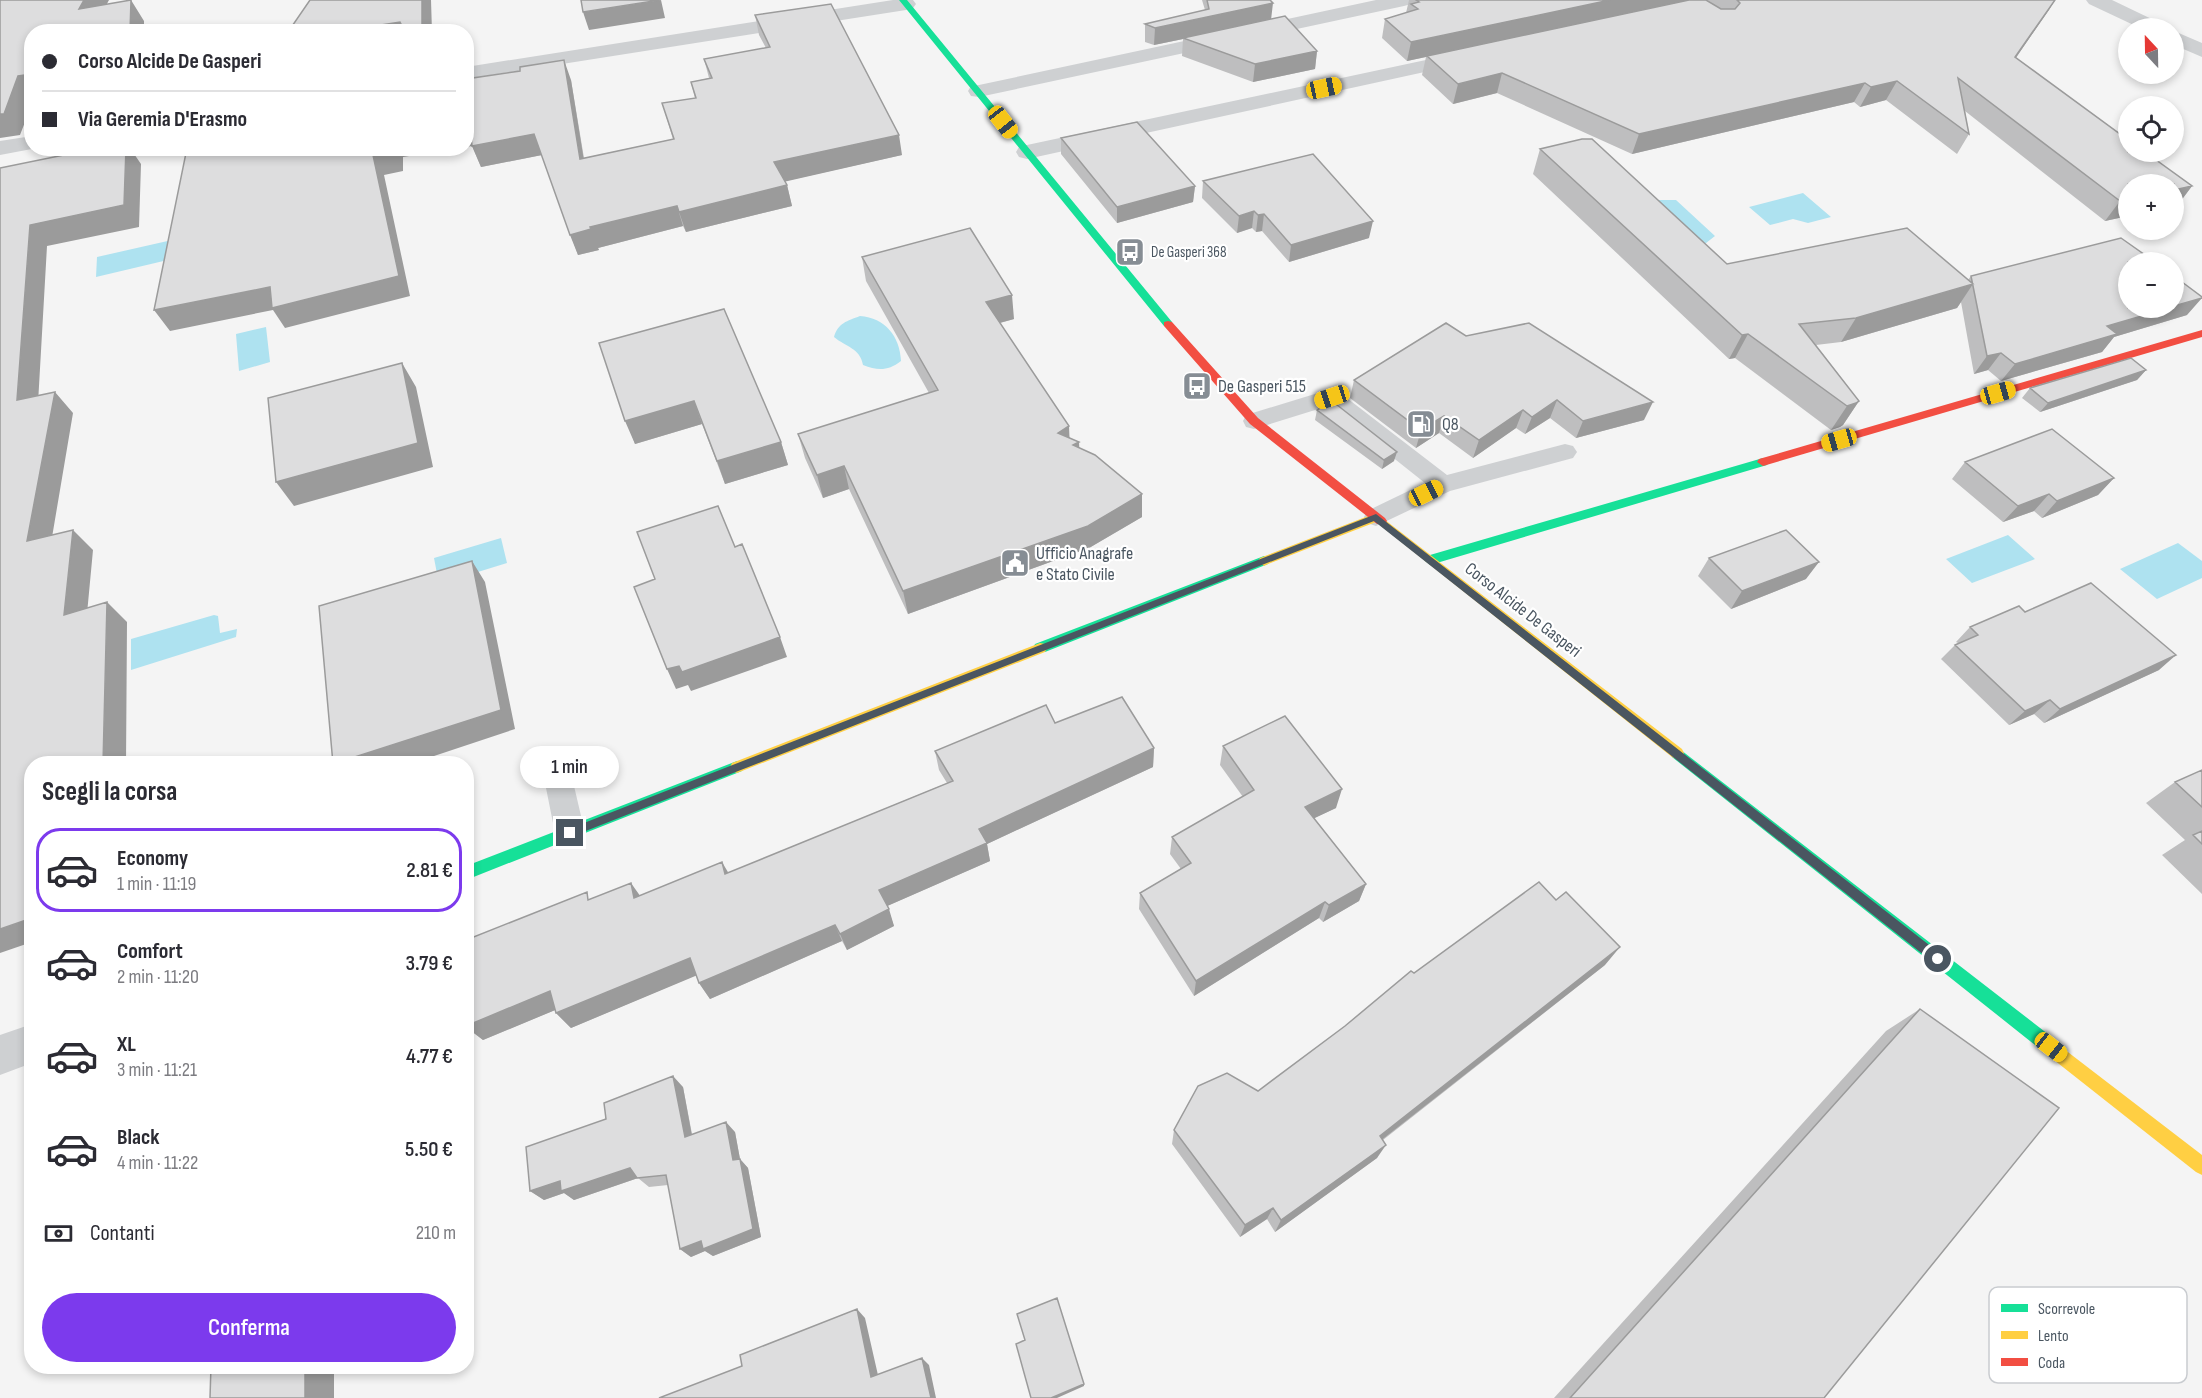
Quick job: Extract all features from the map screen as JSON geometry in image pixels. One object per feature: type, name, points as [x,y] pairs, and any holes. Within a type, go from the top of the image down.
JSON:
[{"type":"street","points":[[979,91],[1404,0]]},
{"type":"street","points":[[2096,0],[2135,18]]},
{"type":"street","points":[[474,72],[904,2]]},
{"type":"street","name":"Corso Alcide De Gasperi","points":[[904,2],[1169,325],[1254,421],[2202,1166]]},
{"type":"street","points":[[2184,42],[2202,51]]},
{"type":"street","points":[[1027,152],[1483,54]]},
{"type":"street","points":[[0,148],[24,144]]},
{"type":"street","points":[[1430,560],[2202,333]]},
{"type":"street","points":[[474,870],[1376,517]]},
{"type":"street","points":[[0,1055],[24,1046]]},
{"type":"lane","points":[[1254,421],[1332,397],[1443,484]]},
{"type":"lane","points":[[1376,517],[1443,484],[1565,452]]},
{"type":"lane","points":[[557,773],[570,833]]},
{"type":"water","points":[[1803,193],[1831,217],[1808,223],[1793,219],[1770,225],[1749,207]]},
{"type":"water","points":[[1656,200],[1676,200],[1715,236],[1706,243],[1697,244]]},
{"type":"water","points":[[172,240],[172,259],[96,277],[97,257]]},
{"type":"water","points":[[860,316],[877,320],[890,330],[898,344],[901,361],[887,368],[868,367],[863,365],[856,351],[834,337],[847,321]]},
{"type":"water","points":[[266,327],[270,362],[239,371],[236,334]]},
{"type":"water","points":[[2008,535],[2035,559],[1972,583],[1946,559]]},
{"type":"water","points":[[501,538],[507,563],[439,584],[434,558]]},
{"type":"water","points":[[2178,543],[2202,561],[2202,578],[2157,599],[2120,569]]},
{"type":"water","points":[[214,615],[218,616],[220,633],[237,629],[236,637],[131,670],[131,639]]},
{"type":"building","points":[[0,0],[84,0],[79,9],[131,0],[130,24],[24,24],[24,75],[18,76],[4,114],[0,114]]},
{"type":"building","points":[[310,0],[422,0],[422,24],[401,24],[400,22],[294,24]]},
{"type":"building","points":[[581,0],[660,0],[583,12]]},
{"type":"building","points":[[1207,0],[1270,0],[1273,3],[1155,28],[1145,24],[1209,9]]},
{"type":"building","points":[[1416,0],[1610,0],[1411,42],[1385,19],[1418,9],[1411,4],[1419,2]]},
{"type":"building","points":[[1689,0],[1706,0],[1721,9],[1735,9],[1740,3],[1737,0],[2055,0],[2015,57],[2118,133],[2118,162],[2159,162],[2175,174],[2118,174],[2118,199],[1958,78],[1969,134],[1897,81],[1871,87],[1865,83],[1639,134],[1502,73],[1458,84],[1427,56]]},
{"type":"building","points":[[831,4],[899,135],[774,162],[787,185],[679,212],[677,206],[590,227],[591,229],[570,235],[534,134],[474,146],[474,78],[520,71],[520,67],[564,60],[580,159],[674,139],[662,103],[696,98],[691,82],[712,78],[704,59],[770,47],[755,15]]},
{"type":"building","points":[[1285,16],[1317,51],[1255,64],[1183,38]]},
{"type":"building","points":[[1137,122],[1195,186],[1117,207],[1061,138]]},
{"type":"building","points":[[1582,139],[1592,139],[1727,264],[1907,228],[1973,284],[1856,318],[1799,324],[1859,401],[1847,406],[1748,334],[1742,335],[1540,149]]},
{"type":"building","points":[[1313,154],[1373,221],[1291,245],[1264,214],[1258,215],[1254,211],[1239,216],[1203,181]]},
{"type":"building","points":[[59,156],[126,156],[124,205],[30,225],[17,400],[55,392],[27,541],[73,530],[64,615],[107,602],[103,756],[24,756],[24,921],[0,929],[0,168]]},
{"type":"building","points":[[185,156],[373,156],[399,276],[272,308],[270,287],[154,310]]},
{"type":"building","points":[[2184,180],[2192,186],[2184,188]]},
{"type":"building","points":[[970,228],[1012,295],[986,302],[1069,426],[1058,433],[1079,442],[1073,445],[1095,455],[1142,494],[1088,526],[903,591],[844,466],[817,475],[798,434],[938,390],[862,257]]},
{"type":"building","points":[[2118,239],[2124,240],[2141,252],[2118,252],[2118,318],[2135,318],[2107,326],[2117,334],[2015,364],[2001,353],[1987,356],[1971,276]]},
{"type":"building","points":[[2184,284],[2202,297],[2184,303]]},
{"type":"building","points":[[724,309],[781,442],[717,461],[694,401],[625,421],[599,343]]},
{"type":"building","points":[[1446,323],[1466,336],[1529,323],[1653,402],[1583,421],[1557,400],[1532,417],[1523,410],[1479,440],[1444,416],[1421,430],[1354,380]]},
{"type":"building","points":[[2131,358],[2146,370],[2048,403],[2030,388]]},
{"type":"building","points":[[402,363],[418,443],[276,482],[268,398]]},
{"type":"building","points":[[1332,401],[1397,452],[1384,460],[1317,410]]},
{"type":"building","points":[[2052,429],[2114,478],[2057,501],[2049,494],[2018,506],[1965,462]]},
{"type":"building","points":[[718,506],[735,547],[742,544],[780,637],[682,672],[679,666],[667,669],[634,587],[655,579],[637,532]]},
{"type":"building","points":[[1786,530],[1819,562],[1742,591],[1709,558]]},
{"type":"building","points":[[472,561],[501,710],[358,756],[332,756],[319,606]]},
{"type":"building","points":[[2091,583],[2176,655],[2060,709],[2050,700],[2025,711],[1955,645],[1978,635],[1970,627],[2019,606],[2025,612]]},
{"type":"building","points":[[1122,697],[1154,748],[979,829],[987,843],[879,890],[889,909],[840,934],[835,925],[699,983],[690,958],[556,1013],[550,991],[474,1023],[474,937],[587,892],[588,900],[631,883],[634,898],[722,862],[725,874],[953,781],[935,751],[1046,705],[1055,723]]},
{"type":"building","points":[[1285,716],[1342,789],[1305,807],[1366,884],[1329,905],[1325,902],[1196,981],[1140,893],[1191,863],[1172,837],[1254,790],[1223,746]]},
{"type":"building","points":[[2202,770],[2202,807],[2175,782]]},
{"type":"building","points":[[2202,831],[2202,844],[2193,835]]},
{"type":"building","points":[[1539,882],[1556,900],[1566,892],[1620,947],[1380,1136],[1386,1145],[1281,1220],[1273,1208],[1245,1225],[1174,1130],[1198,1086],[1227,1073],[1258,1091],[1345,1026],[1411,971],[1414,973]]},
{"type":"building","points":[[1920,1009],[2059,1108],[1824,1398],[1570,1398]]},
{"type":"building","points":[[673,1076],[685,1137],[726,1122],[733,1160],[740,1159],[753,1229],[703,1249],[701,1241],[680,1249],[666,1175],[637,1178],[630,1168],[561,1191],[560,1181],[530,1191],[526,1147],[606,1119],[604,1103]]},
{"type":"building","points":[[1057,1298],[1084,1384],[1051,1398],[1031,1398],[1016,1344],[1025,1340],[1017,1314]]},
{"type":"building","points":[[857,1309],[871,1377],[922,1358],[931,1398],[659,1398],[742,1366],[740,1355]]},
{"type":"building","points":[[211,1374],[305,1374],[305,1398],[210,1398]]},
{"type":"traffic: fast","points":[[903,0],[1168,324]]},
{"type":"traffic: fast","points":[[1430,560],[1763,462]]},
{"type":"traffic: fast","points":[[1040,648],[1264,561]]},
{"type":"traffic: fast","points":[[1677,753],[2060,1054]]},
{"type":"traffic: fast","points":[[474,870],[737,767]]},
{"type":"traffic: slow","points":[[1264,561],[1376,517]]},
{"type":"traffic: slow","points":[[1381,521],[1677,753]]},
{"type":"traffic: slow","points":[[737,767],[1040,648]]},
{"type":"traffic: slow","points":[[2060,1054],[2202,1166]]},
{"type":"traffic: jam","points":[[1168,324],[1254,421],[1381,521]]},
{"type":"traffic: jam","points":[[1763,462],[2202,333]]},
{"type":"place","name":"De Gasperi 368","points":[[1130,252]]},
{"type":"place","name":"De Gasperi 515","points":[[1197,386]]},
{"type":"place","name":"Q8","points":[[1421,424]]},
{"type":"place","name":"Ufficio Anagrafe e Stato Civile","points":[[1015,563]]},
{"type":"route","points":[[570,833],[1376,517],[1938,959]]}]
